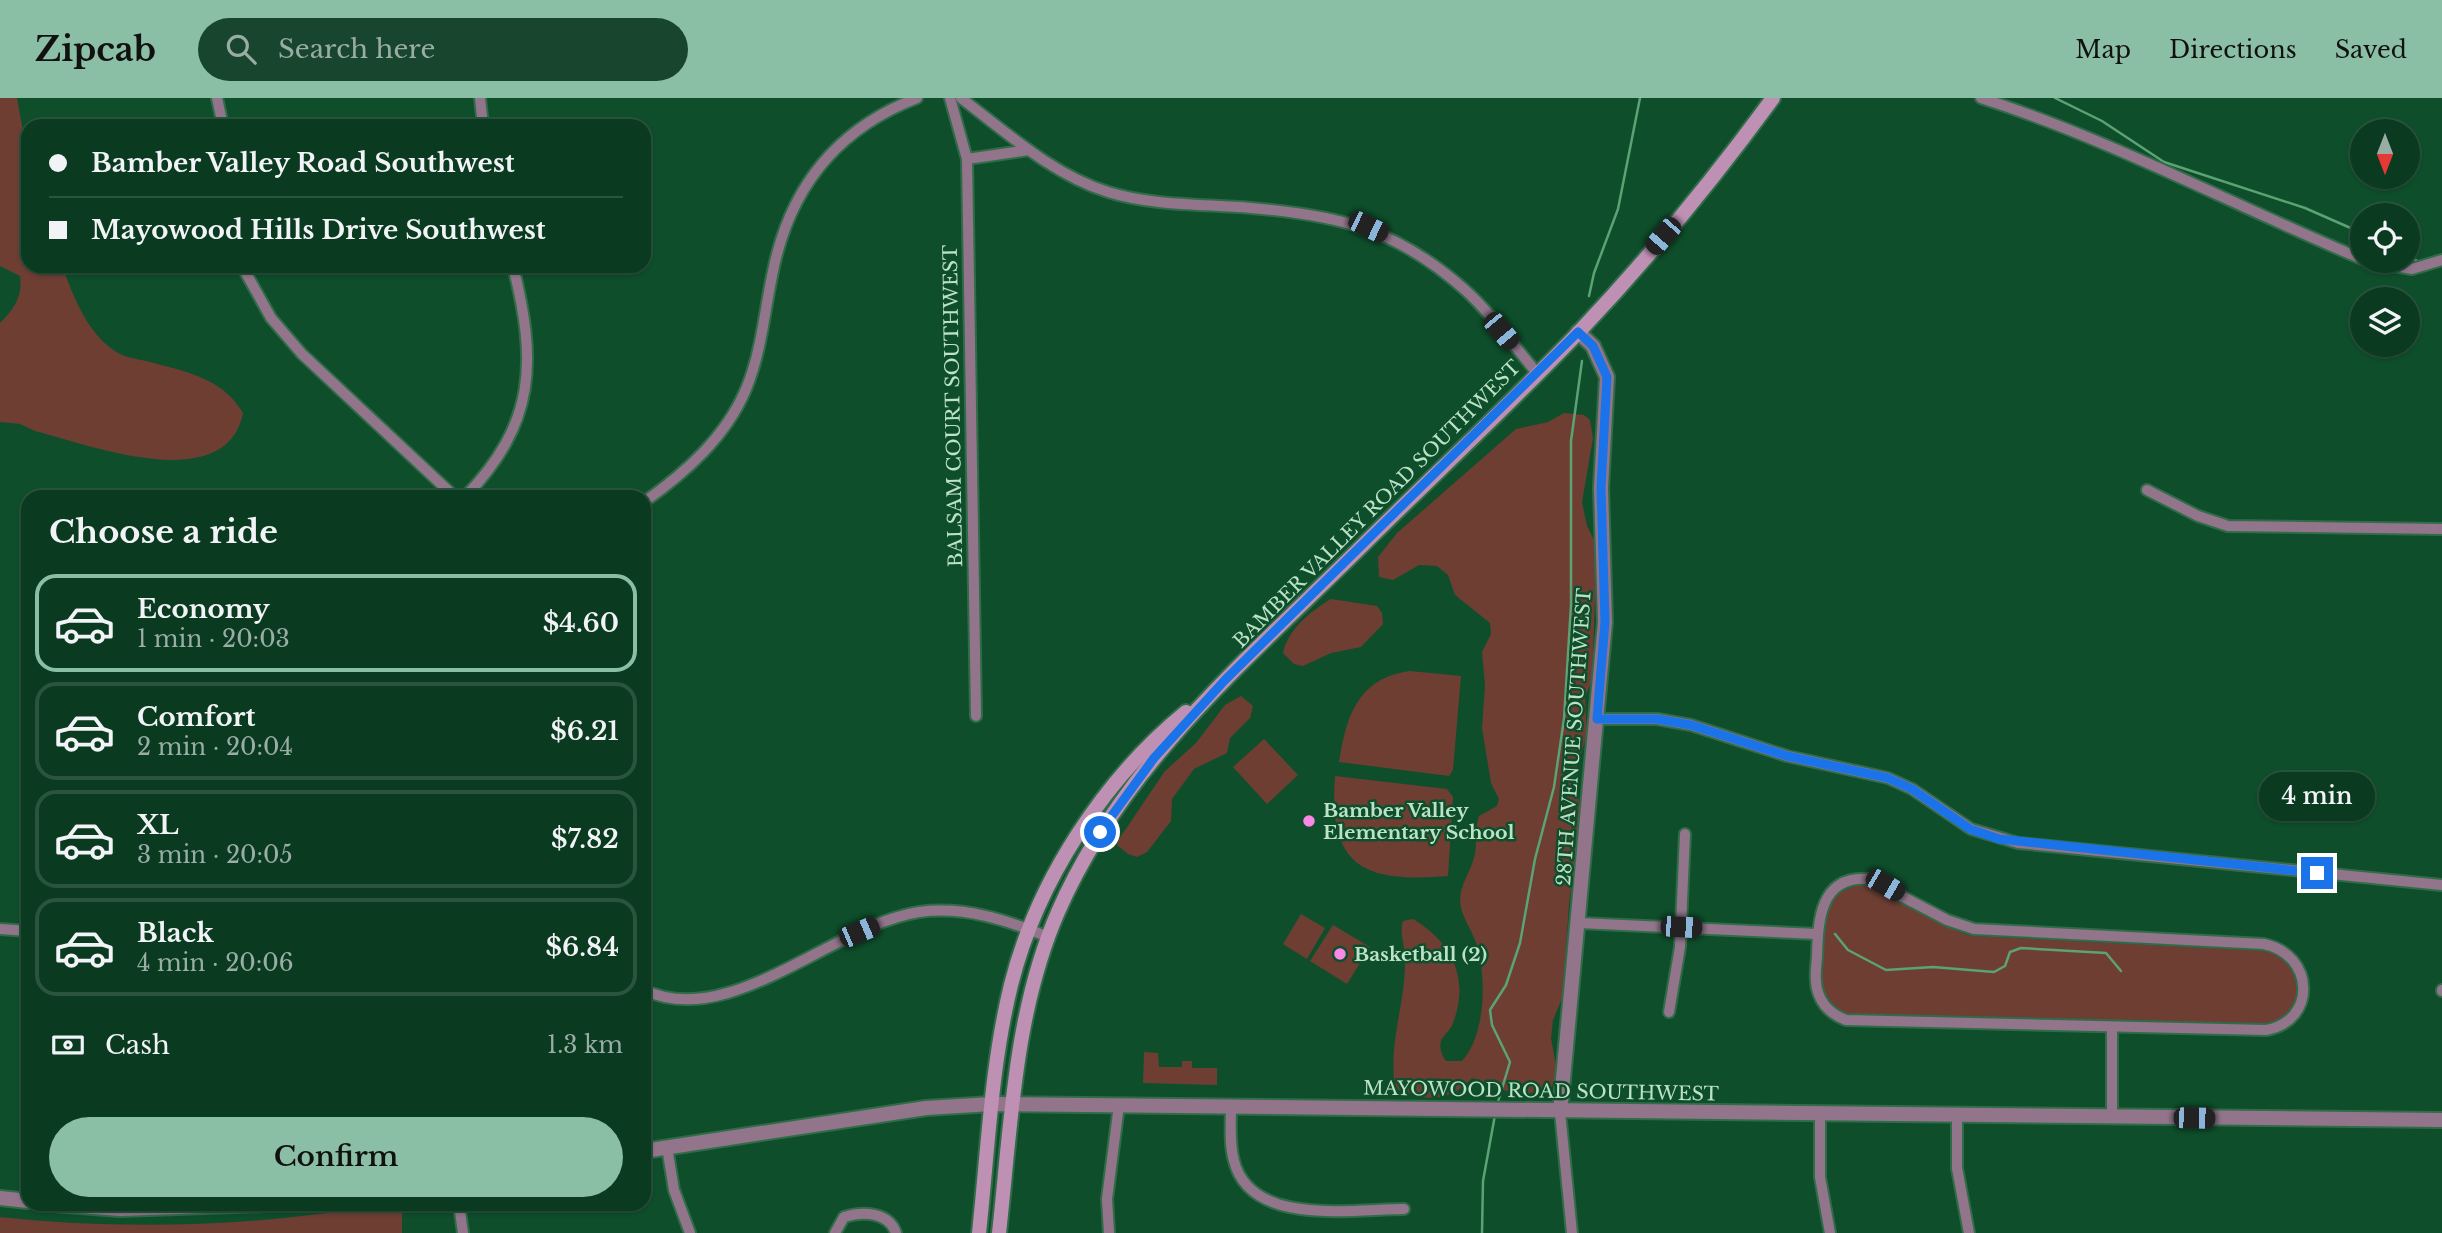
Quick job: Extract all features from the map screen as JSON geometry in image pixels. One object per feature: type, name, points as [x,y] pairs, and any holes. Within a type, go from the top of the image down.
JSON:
[{"type":"main road","name":"BAMBER VALLEY ROAD SOUTHWEST","points":[[999,1233],[1025,1020],[1048,937],[1091,846],[1129,788],[1225,680],[1578,332],[1693,202],[1773,98]]},
{"type":"main road","name":"BAMBER VALLEY ROAD SOUTHWEST","points":[[979,1233],[1003,1020],[1030,929],[1062,863],[1097,807],[1152,742],[1225,680]]},
{"type":"street","points":[[217,98],[222,119]]},
{"type":"street","points":[[480,98],[482,119]]},
{"type":"street","points":[[651,497],[674,481],[702,454],[726,426],[745,391],[759,348],[776,255],[786,226],[815,171],[839,144],[864,123],[916,98]]},
{"type":"street","name":"BALSAM COURT SOUTHWEST","points":[[950,98],[967,159],[976,716]]},
{"type":"street","points":[[961,98],[1029,150],[1075,178],[1109,192],[1148,200],[1304,213],[1339,218],[1368,227],[1432,263],[1466,290],[1537,373]]},
{"type":"street","points":[[1981,98],[2021,111],[2113,149],[2350,253]]},
{"type":"street","points":[[967,159],[1029,150]]},
{"type":"street","points":[[2420,267],[2442,260]]},
{"type":"street","points":[[246,273],[271,318],[302,354],[448,490]]},
{"type":"street","points":[[471,490],[510,440],[522,413],[526,387],[524,308],[515,273]]},
{"type":"street","name":"28TH AVENUE SOUTHWEST","points":[[1560,1112],[1605,622],[1601,488],[1607,377],[1593,346],[1578,332]]},
{"type":"street","points":[[2147,491],[2198,516],[2228,526],[2442,528]]},
{"type":"street","points":[[1597,719],[1657,719],[1691,725],[1787,756],[1888,778],[1912,789],[1970,829],[2018,843],[2442,885]]},
{"type":"street","points":[[1669,1012],[1681,927],[1685,834]]},
{"type":"street","points":[[1870,879],[1966,928],[2264,944],[2284,951],[2301,972],[2304,988],[2300,1004],[2290,1018],[2276,1028],[2112,1027],[1846,1020],[1832,1014],[1819,995],[1816,980],[1817,934],[1821,908],[1831,893],[1851,880],[1870,879]]},
{"type":"street","points":[[651,992],[680,998],[714,997],[749,988],[816,951],[880,923],[919,912],[986,915],[1048,937]]},
{"type":"street","points":[[1579,923],[1817,934]]},
{"type":"street","points":[[0,929],[21,930]]},
{"type":"street","points":[[2112,1027],[2112,1117]]},
{"type":"street","name":"MAYOWOOD ROAD SOUTHWEST","points":[[651,1150],[926,1108],[992,1104],[2442,1120]]},
{"type":"street","points":[[1109,1233],[1107,1199],[1119,1105]]},
{"type":"street","points":[[1231,1106],[1234,1163],[1247,1185],[1265,1201],[1289,1208],[1404,1209]]},
{"type":"street","points":[[1560,1112],[1572,1233]]},
{"type":"street","points":[[1820,1113],[1820,1177],[1830,1233]]},
{"type":"street","points":[[1957,1114],[1957,1168],[1969,1233]]},
{"type":"street","points":[[667,1147],[674,1191],[690,1233]]},
{"type":"street","points":[[0,1198],[21,1200]]},
{"type":"street","points":[[460,1211],[463,1233]]},
{"type":"street","points":[[835,1233],[844,1217],[874,1214],[890,1221],[896,1233]]},
{"type":"shaded area","points":[[0,98],[17,98],[21,120],[21,273],[65,273],[83,315],[109,347],[120,354],[201,377],[224,391],[243,413],[231,439],[211,454],[183,459],[152,459],[87,446],[20,424],[0,422],[0,323],[16,302],[21,283],[20,276],[0,266]]},
{"type":"shaded area","points":[[1564,413],[1584,415],[1590,420],[1593,438],[1582,502],[1587,526],[1597,546],[1592,681],[1585,697],[1587,735],[1577,766],[1580,822],[1569,904],[1563,996],[1553,1020],[1551,1038],[1557,1071],[1555,1083],[1548,1091],[1517,1095],[1472,1078],[1455,1092],[1445,1096],[1416,1096],[1395,1088],[1393,1071],[1395,1038],[1405,975],[1403,921],[1413,919],[1427,928],[1447,950],[1454,963],[1458,977],[1458,1007],[1451,1028],[1440,1044],[1446,1061],[1462,1061],[1470,1050],[1480,1021],[1483,988],[1480,956],[1460,901],[1462,888],[1474,858],[1479,816],[1497,806],[1499,799],[1491,783],[1482,728],[1485,685],[1482,652],[1491,634],[1490,623],[1455,595],[1448,575],[1437,566],[1419,565],[1393,580],[1379,577],[1378,557],[1397,533],[1516,429],[1548,422]]},
{"type":"shaded area","points":[[1331,599],[1377,606],[1382,613],[1383,624],[1361,647],[1331,653],[1303,666],[1294,664],[1283,653],[1290,636],[1308,615]]},
{"type":"shaded area","points":[[1410,671],[1461,676],[1453,770],[1449,776],[1339,762],[1346,729],[1358,702],[1378,682]]},
{"type":"shaded area","points":[[1241,696],[1253,706],[1250,718],[1230,738],[1227,753],[1194,769],[1172,799],[1171,821],[1147,852],[1137,857],[1128,854],[1117,845],[1119,839],[1165,771],[1196,743],[1225,705]]},
{"type":"shaded area","points":[[1264,739],[1298,775],[1267,804],[1233,767]]},
{"type":"shaded area","points":[[1335,776],[1447,789],[1453,797],[1448,876],[1394,876],[1373,871],[1357,863],[1345,849],[1338,831],[1334,807]]},
{"type":"shaded area","points":[[1861,885],[1889,893],[1944,925],[1973,936],[2270,951],[2282,958],[2290,968],[2297,991],[2295,1002],[2289,1012],[2279,1020],[2265,1024],[1847,1014],[1833,1006],[1824,992],[1821,973],[1823,935],[1827,913],[1833,900],[1843,891]]},
{"type":"shaded area","points":[[1301,914],[1325,928],[1307,959],[1283,944]]},
{"type":"shaded area","name":"Basketball (2)","points":[[1333,925],[1370,947],[1347,984],[1310,961]]},
{"type":"shaded area","points":[[1144,1052],[1158,1053],[1159,1067],[1182,1067],[1182,1061],[1192,1061],[1192,1068],[1217,1068],[1217,1085],[1143,1083]]},
{"type":"shaded area","points":[[339,1211],[402,1211],[402,1233],[0,1233],[0,1217],[146,1225],[291,1217]]},
{"type":"waterway","points":[[1589,296],[1594,273],[1618,209],[1640,98]]},
{"type":"waterway","points":[[2055,98],[2102,121],[2164,162],[2305,208],[2350,228]]},
{"type":"waterway","points":[[1497,1105],[1510,1062],[1492,1025],[1490,1010],[1506,985],[1520,943],[1535,859],[1554,787],[1564,719],[1571,605],[1571,441],[1582,361]]},
{"type":"waterway","points":[[1835,934],[1848,950],[1886,970],[1933,967],[1994,972],[2005,966],[2010,952],[2021,948],[2106,953],[2121,971]]},
{"type":"waterway","points":[[1482,1233],[1483,1181],[1495,1115]]},
{"type":"place","name":"Bamber Valley Elementary School","points":[[1309,821]]},
{"type":"place","name":"Basketball (2)","points":[[1340,954]]},
{"type":"route","points":[[1100,832],[1129,788],[1225,680],[1578,332],[1593,346],[1607,377],[1601,488],[1606,576],[1605,622],[1597,719],[1670,720],[1787,756],[1888,778],[1912,789],[1957,822],[1985,836],[1999,839],[2317,873]]}]
